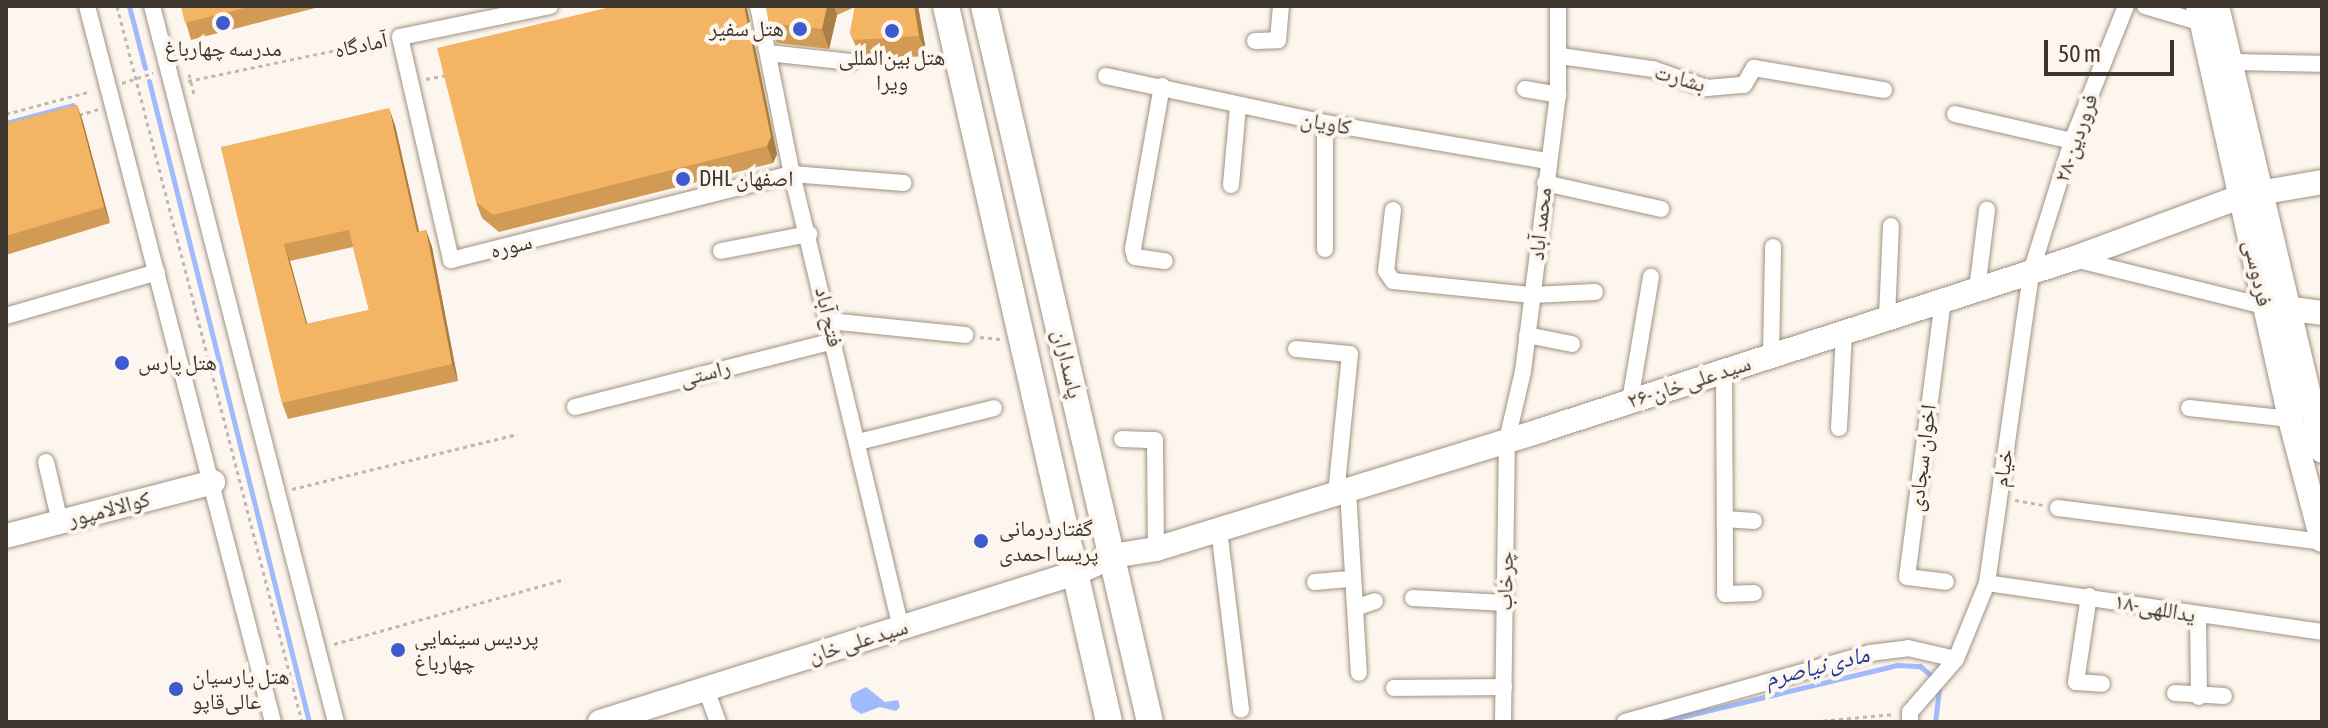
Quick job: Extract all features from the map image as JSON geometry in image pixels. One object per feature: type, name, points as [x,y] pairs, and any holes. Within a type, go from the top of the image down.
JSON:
[{"type":"main road","name":"پاسداران","points":[[946,6],[1109,722]]},
{"type":"main road","name":"پاسداران","points":[[984,6],[1150,722]]},
{"type":"main road","name":"فردوسی","points":[[2206,12],[2230,62],[2251,194]]},
{"type":"main road","name":"فردوسی","points":[[2206,12],[2276,307],[2322,451]]},
{"type":"main road","name":"۲۶-سید علی خان","points":[[1113,556],[1156,549],[1630,401],[2072,259],[2251,194],[2322,182]]},
{"type":"main road","points":[[2276,307],[2322,313]]},
{"type":"main road","name":"فردوسی","points":[[2276,307],[2290,419],[2322,541]]},
{"type":"main road","name":"کوالالامپور","points":[[6,536],[213,482]]},
{"type":"main road","points":[[1064,522],[1082,538],[1092,537],[1101,532],[1101,505]]},
{"type":"main road","name":"سید علی خان","points":[[600,722],[645,715],[706,689],[1076,573],[1113,556]]},
{"type":"street","points":[[87,6],[273,722]]},
{"type":"street","points":[[152,6],[336,722]]},
{"type":"street","name":"آمادگاه","points":[[400,37],[550,6]]},
{"type":"street","name":"فتح آباد","points":[[758,6],[792,174],[830,321],[901,628]]},
{"type":"street","points":[[1255,41],[1278,40],[1281,6]]},
{"type":"street","name":"محمد آباد","points":[[1507,440],[1527,335],[1558,95],[1558,6]]},
{"type":"street","points":[[2145,6],[2206,12]]},
{"type":"street","name":"۲۸-فروردین","points":[[2031,272],[2072,141],[2121,7]]},
{"type":"street","name":"سوره","points":[[400,37],[451,260],[792,174]]},
{"type":"street","points":[[768,53],[851,62]]},
{"type":"street","name":"بشارت","points":[[1560,56],[1653,69],[1707,88],[1744,85],[1754,68],[1884,90]]},
{"type":"street","points":[[2230,62],[2322,64]]},
{"type":"street","name":"کاویان","points":[[1106,76],[1325,123],[1548,161]]},
{"type":"street","points":[[1162,86],[1133,249],[1135,257],[1165,261]]},
{"type":"street","points":[[1525,89],[1558,95]]},
{"type":"street","points":[[1231,185],[1238,106]]},
{"type":"street","points":[[1955,114],[2072,141]]},
{"type":"street","points":[[1325,123],[1325,249]]},
{"type":"street","points":[[792,174],[904,183]]},
{"type":"street","points":[[1545,183],[1661,209]]},
{"type":"street","points":[[1393,210],[1388,278],[1532,295],[1595,292]]},
{"type":"street","points":[[1977,289],[1987,210]]},
{"type":"street","points":[[1887,317],[1891,226]]},
{"type":"street","points":[[721,251],[809,234]]},
{"type":"street","points":[[1771,355],[1773,247]]},
{"type":"street","points":[[2072,259],[2276,307]]},
{"type":"street","points":[[6,316],[157,272]]},
{"type":"street","name":"خیام","points":[[1910,717],[1956,659],[1987,583],[2031,272]]},
{"type":"street","points":[[1630,401],[1651,277]]},
{"type":"street","name":"اخوان سجادی","points":[[1943,300],[1907,577],[1946,582]]},
{"type":"street","points":[[830,321],[965,335]]},
{"type":"street","points":[[1839,428],[1844,332]]},
{"type":"street","points":[[1527,335],[1572,344]]},
{"type":"street","name":"راستی","points":[[575,407],[834,341]]},
{"type":"street","points":[[1296,349],[1350,354],[1342,492],[1353,579],[1359,673]]},
{"type":"street","points":[[1724,370],[1725,594],[1754,593]]},
{"type":"street","points":[[858,442],[994,408]]},
{"type":"street","points":[[2189,408],[2290,419]]},
{"type":"street","points":[[1122,439],[1162,439],[1156,549]]},
{"type":"street","name":"چرخاب","points":[[1503,722],[1507,440]]},
{"type":"street","points":[[46,462],[60,522]]},
{"type":"street","points":[[2058,508],[2322,541]]},
{"type":"street","points":[[1725,519],[1754,521]]},
{"type":"street","points":[[1219,530],[1241,710]]},
{"type":"street","points":[[1315,582],[1353,579]]},
{"type":"street","name":"۱۸-یداللهی","points":[[1987,583],[2322,632]]},
{"type":"street","points":[[2089,596],[2076,682],[2102,684]]},
{"type":"street","points":[[1413,598],[1505,603]]},
{"type":"street","points":[[1355,608],[1375,601]]},
{"type":"street","points":[[2198,616],[2199,697]]},
{"type":"street","points":[[1625,722],[1870,653],[1908,648],[1956,659]]},
{"type":"street","points":[[1394,688],[1504,687]]},
{"type":"street","points":[[706,689],[718,722]]},
{"type":"street","points":[[2175,693],[2199,697],[2224,696]]},
{"type":"path","points":[[117,6],[302,722]]},
{"type":"path","name":"آمادگاه","points":[[6,114],[136,78],[170,76],[400,37]]},
{"type":"path","points":[[410,82],[458,72]]},
{"type":"path","points":[[66,118],[113,106]]},
{"type":"path","points":[[965,335],[1024,342]]},
{"type":"path","points":[[276,491],[517,434]]},
{"type":"path","points":[[1999,497],[2058,508]]},
{"type":"path","points":[[317,649],[565,579]]},
{"type":"path","points":[[1807,722],[1910,717]]},
{"type":"water","points":[[866,687],[885,702],[898,700],[900,707],[896,711],[880,707],[861,714],[852,708],[850,700],[852,694]]},
{"type":"building","points":[[181,6],[252,6],[185,23]]},
{"type":"building","points":[[615,6],[744,6],[771,137],[767,146],[493,215],[476,202],[437,48]]},
{"type":"building","points":[[766,6],[827,6],[822,29],[769,23]]},
{"type":"building","points":[[855,6],[914,6],[919,36],[854,40],[850,33]]},
{"type":"building","points":[[77,105],[104,207],[6,236],[6,124]]},
{"type":"building","points":[[389,108],[417,232],[426,230],[452,364],[282,403],[221,147]],"holes":[[[349,230],[369,310],[306,324],[284,244]]]},
{"type":"waterway","points":[[129,6],[145,68]]},
{"type":"waterway","points":[[149,81],[309,722]]},
{"type":"waterway","points":[[6,123],[73,105]]},
{"type":"waterway","name":"مادی نیاصرم","points":[[1660,722],[1898,665],[1920,666],[1935,679]]},
{"type":"waterway","name":"مادی نیاصرم","points":[[1935,722],[1939,687]]},
{"type":"place","name":"مدرسه چهارباغ","points":[[223,23]]},
{"type":"place","name":"هتل سفیر","points":[[800,29]]},
{"type":"place","name":"هتل بین‌المللی ویرا","points":[[892,31]]},
{"type":"place","name":"DHL اصفهان","points":[[683,179]]},
{"type":"place","name":"هتل پارس","points":[[122,363]]},
{"type":"place","name":"گفتاردرمانی پریسا احمدی","points":[[981,541]]},
{"type":"place","name":"پردیس سینمایی چهارباغ","points":[[398,650]]},
{"type":"place","name":"هتل پارسیان عالی‌قاپو","points":[[176,689]]}]
